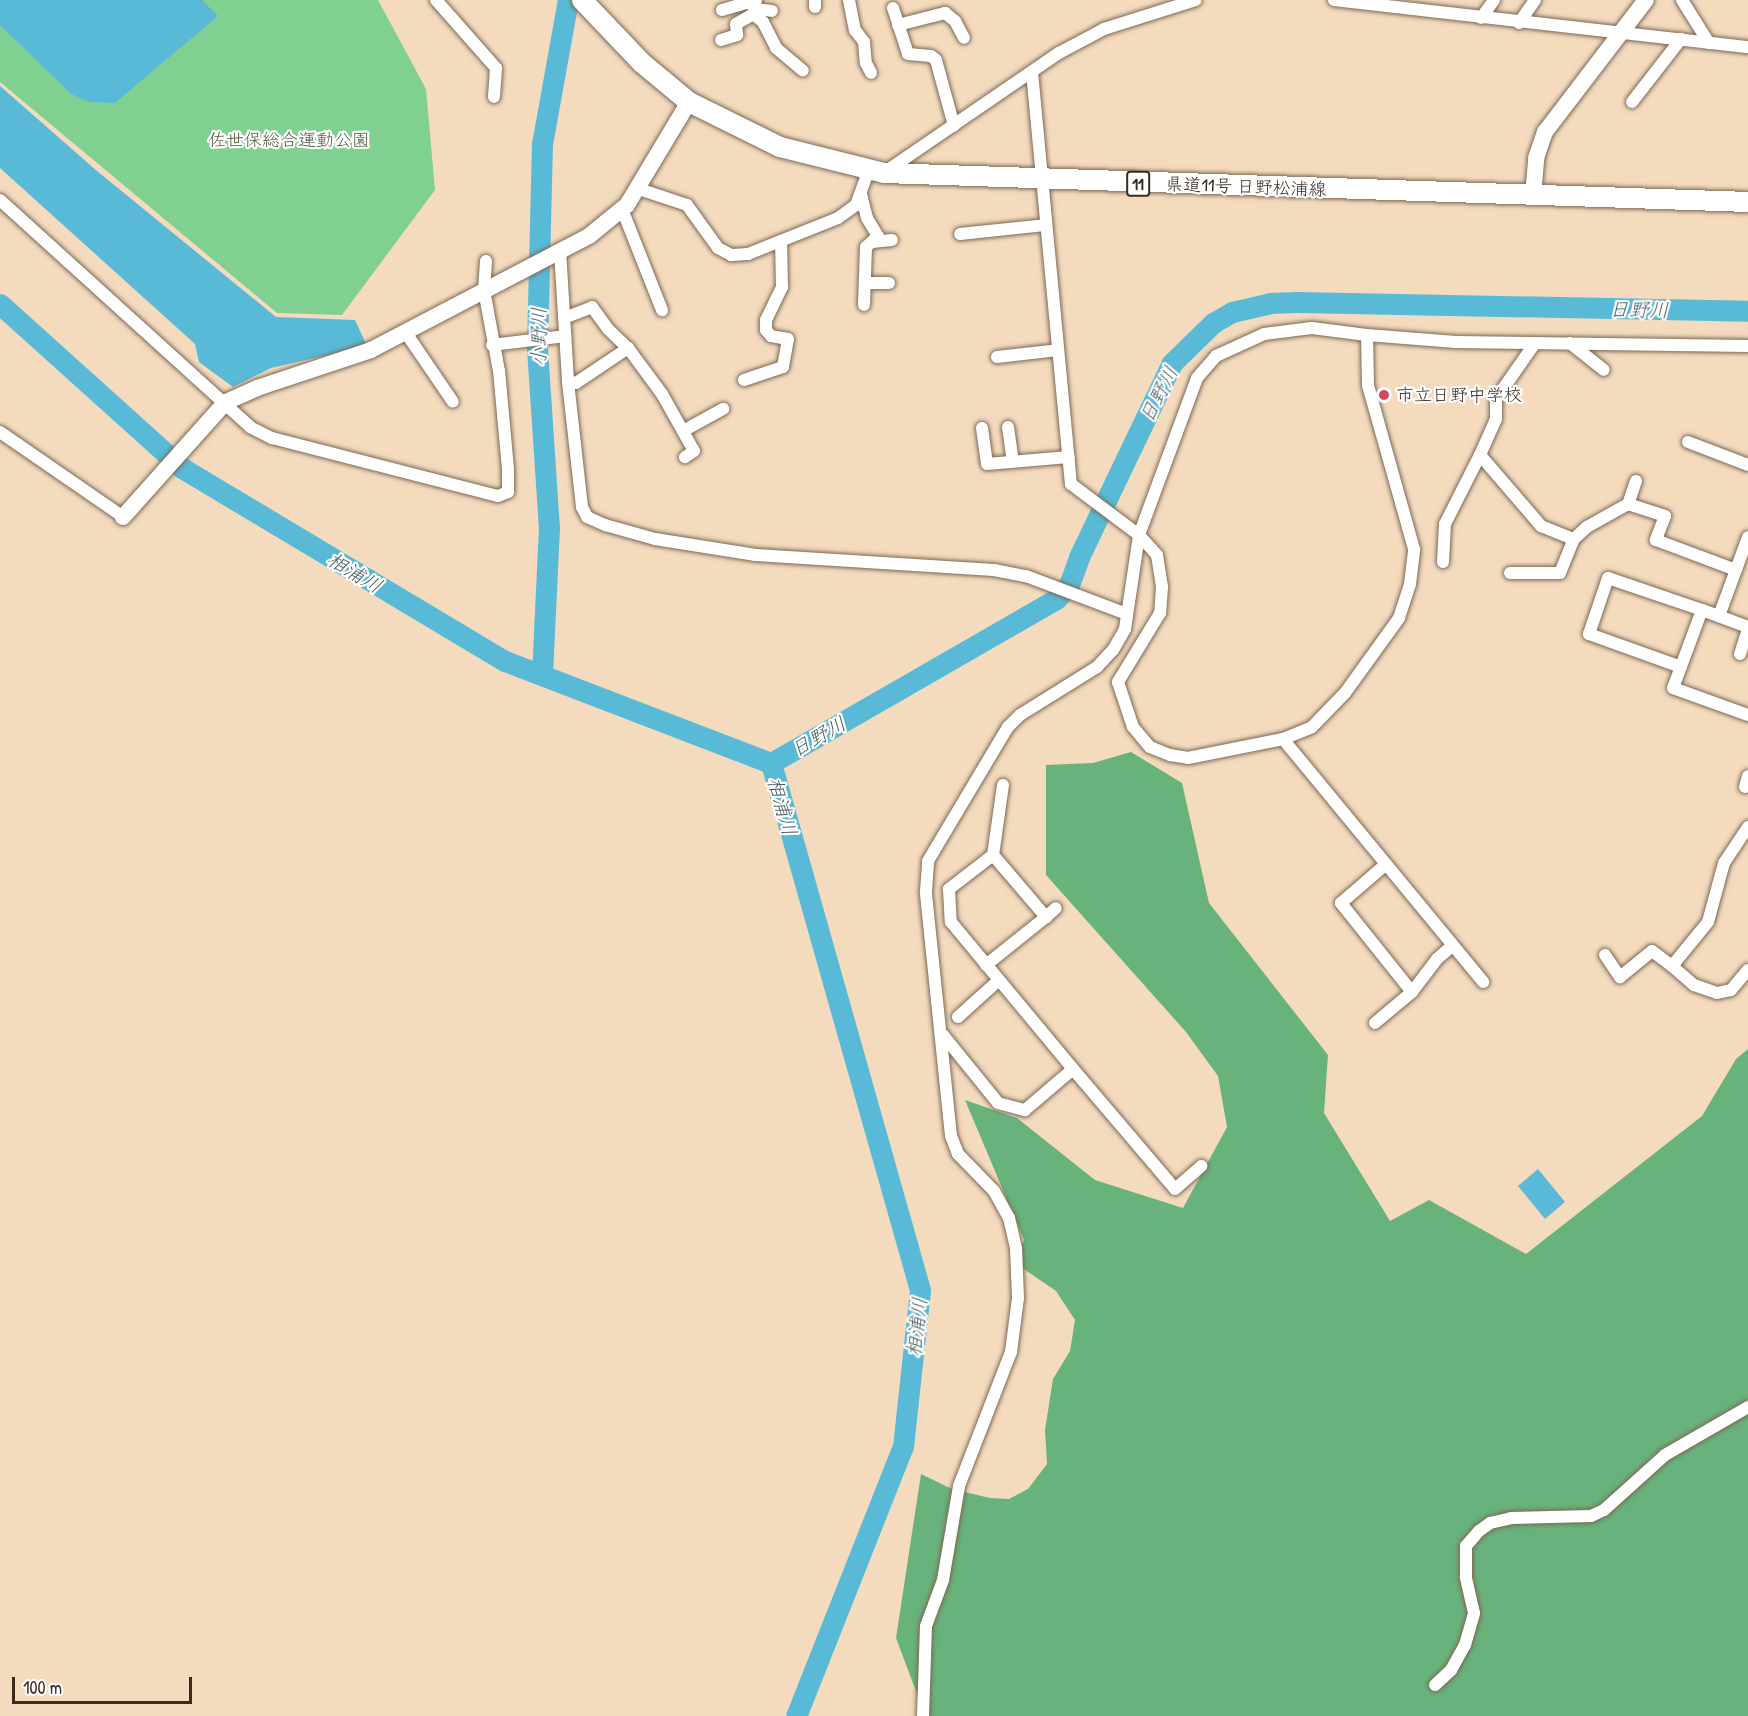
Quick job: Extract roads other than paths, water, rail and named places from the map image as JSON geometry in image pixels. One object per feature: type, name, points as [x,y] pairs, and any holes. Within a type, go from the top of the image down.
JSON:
[{"type":"main road","name":"県道11号 日野松浦線","points":[[582,0],[642,63],[689,102],[780,147],[877,171],[1042,181],[1748,202]]},
{"type":"street","points":[[436,0],[496,68],[494,97]]},
{"type":"street","points":[[849,0],[855,30],[864,42],[866,63],[871,73]]},
{"type":"street","points":[[639,189],[687,205],[707,235],[731,255],[748,254],[838,218],[856,205],[877,171],[954,126],[1032,72],[1104,29],[1196,0]]},
{"type":"street","points":[[1334,0],[1594,32],[1622,31],[1748,47]]},
{"type":"street","points":[[1426,12],[1434,0]]},
{"type":"street","points":[[1481,18],[1494,0]]},
{"type":"street","points":[[1519,23],[1535,0]]},
{"type":"street","points":[[1533,196],[1536,158],[1545,132],[1646,0]]},
{"type":"street","points":[[1682,0],[1709,43]]},
{"type":"street","points":[[721,40],[737,35],[736,24],[755,6]]},
{"type":"street","points":[[755,6],[776,48],[803,70]]},
{"type":"street","points":[[722,10],[755,6],[772,11]]},
{"type":"street","points":[[893,8],[908,54],[931,56],[936,60],[954,126]]},
{"type":"street","points":[[898,25],[945,13],[955,21],[964,38]]},
{"type":"street","points":[[1632,102],[1681,39]]},
{"type":"street","points":[[1032,72],[1071,484],[1134,532],[1156,555],[1162,587],[1160,613],[1118,682],[1133,727],[1150,747],[1188,758],[1283,739],[1312,727],[1345,693],[1399,618],[1410,584],[1414,549],[1368,385],[1367,335]]},
{"type":"street","points":[[0,432],[127,512],[224,405],[257,388],[371,350],[589,236],[622,209],[639,189],[689,102]]},
{"type":"street","points":[[861,194],[867,218],[878,236],[866,247],[864,305]]},
{"type":"street","points":[[0,200],[250,427],[272,438],[498,496],[508,492],[508,469],[499,371],[493,345],[486,261]]},
{"type":"street","points":[[622,209],[662,310]]},
{"type":"street","points":[[960,234],[1045,225]]},
{"type":"street","points":[[872,242],[892,240]]},
{"type":"street","points":[[744,380],[783,367],[788,339],[771,336],[766,320],[782,287],[781,241]]},
{"type":"street","points":[[557,252],[582,507],[587,517],[605,525],[655,539],[756,555],[994,570],[1026,576],[1124,613]]},
{"type":"street","points":[[865,283],[889,283]]},
{"type":"street","points":[[564,318],[592,307],[628,348],[694,451],[685,457]]},
{"type":"street","points":[[923,1716],[926,1626],[943,1580],[959,1486],[1011,1352],[1018,1298],[1016,1248],[1009,1218],[994,1191],[958,1154],[951,1136],[926,892],[928,861],[1008,728],[1020,715],[1097,667],[1113,650],[1125,628],[1124,613],[1134,532],[1197,378],[1216,356],[1239,342],[1286,328],[1367,335],[1535,343],[1748,346]]},
{"type":"street","points":[[406,333],[453,402]]},
{"type":"street","points":[[493,345],[565,336]]},
{"type":"street","points":[[1443,562],[1445,524],[1496,419],[1496,399],[1535,343]]},
{"type":"street","points":[[1570,343],[1604,370]]},
{"type":"street","points":[[568,382],[576,383],[628,348]]},
{"type":"street","points":[[997,357],[1058,350]]},
{"type":"street","points":[[683,431],[723,409]]},
{"type":"street","points":[[1008,427],[1013,462]]},
{"type":"street","points":[[982,428],[984,461],[987,464],[1069,457]]},
{"type":"street","points":[[1688,442],[1748,465]]},
{"type":"street","points":[[1480,455],[1540,526],[1574,539]]},
{"type":"street","points":[[1510,573],[1560,573],[1574,539],[1587,527],[1628,504],[1636,481]]},
{"type":"street","points":[[1628,504],[1665,516],[1656,540],[1736,570]]},
{"type":"street","points":[[1719,616],[1748,537]]},
{"type":"street","points":[[1681,667],[1589,634],[1608,578],[1719,616],[1748,629],[1740,654]]},
{"type":"street","points":[[1702,610],[1674,688],[1748,715]]},
{"type":"street","points":[[1283,739],[1483,982]]},
{"type":"street","points":[[1003,785],[993,855],[949,889],[951,922],[1175,1189],[1201,1166]]},
{"type":"street","points":[[1672,966],[1708,922],[1724,863],[1746,834]]},
{"type":"street","points":[[987,965],[1051,912],[993,855]]},
{"type":"street","points":[[1385,865],[1341,903],[1412,992]]},
{"type":"street","points":[[1375,1023],[1412,992],[1437,959],[1452,946]]},
{"type":"street","points":[[1605,955],[1620,977],[1652,951],[1694,985],[1717,993],[1731,990],[1748,970]]},
{"type":"street","points":[[958,1017],[999,980]]},
{"type":"street","points":[[942,1034],[998,1103],[1025,1110],[1073,1069]]},
{"type":"street","points":[[1435,1684],[1451,1670],[1471,1624],[1474,1613],[1466,1577],[1466,1546],[1479,1531],[1490,1523],[1511,1518],[1591,1516],[1604,1510],[1665,1455],[1748,1407]]},
{"type":"water","points":[[0,0],[202,0],[218,16],[115,103],[89,102],[71,94],[0,25]]},
{"type":"water","points":[[0,86],[97,171],[276,317],[355,320],[367,346],[271,368],[233,387],[199,362],[195,344],[0,168]]},
{"type":"water","points":[[1538,1169],[1565,1202],[1545,1219],[1518,1186]]},
{"type":"waterway","name":"小野川","points":[[542,675],[549,529],[537,347],[542,144],[568,0]]},
{"type":"waterway","name":"日野川","points":[[771,763],[1056,599],[1069,585],[1079,557],[1172,363],[1213,323],[1232,312],[1270,303],[1297,302],[1748,311]]},
{"type":"waterway","name":"相浦川","points":[[0,304],[182,468],[505,661],[771,763],[920,1290],[903,1446],[796,1716]]},
{"type":"place","name":"市立日野中学校","points":[[1384,395]]},
{"type":"park label","name":"佐世保総合運動公園","points":[[289,140]]}]
